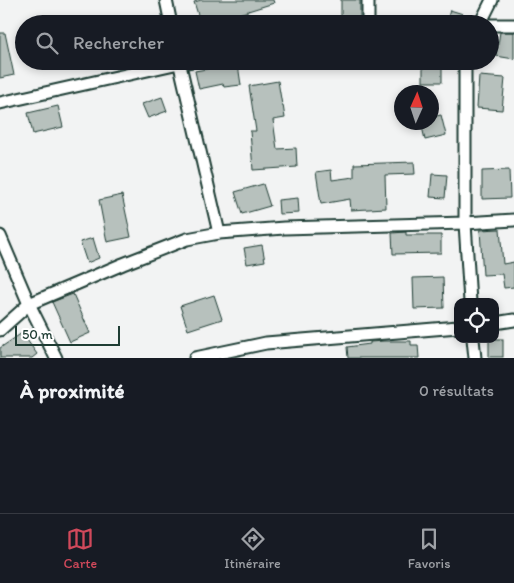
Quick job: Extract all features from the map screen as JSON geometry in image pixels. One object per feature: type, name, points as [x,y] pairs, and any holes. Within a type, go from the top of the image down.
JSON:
[{"type":"street","points":[[166,0],[169,15]]},
{"type":"street","points":[[368,0],[368,15]]},
{"type":"street","points":[[484,15],[492,0]]},
{"type":"street","points":[[499,25],[514,26]]},
{"type":"street","points":[[0,102],[143,70]]},
{"type":"street","points":[[181,70],[219,233]]},
{"type":"street","points":[[465,70],[465,223],[470,298]]},
{"type":"street","points":[[0,330],[29,304],[123,264],[187,240],[219,233],[284,228],[514,220]]},
{"type":"street","points":[[0,236],[29,304],[56,358]]},
{"type":"street","points":[[499,322],[514,320]]},
{"type":"street","points":[[195,358],[266,343],[454,327]]},
{"type":"street","points":[[473,343],[475,358]]},
{"type":"building","points":[[201,0],[273,0],[274,3],[235,15],[198,15],[194,2]]},
{"type":"building","points":[[341,0],[360,0],[360,15],[341,15]]},
{"type":"building","points":[[450,10],[463,14],[463,15],[449,15]]},
{"type":"building","points":[[500,32],[514,32],[514,59],[499,56]]},
{"type":"building","points":[[0,33],[5,33],[14,75],[0,78]]},
{"type":"building","points":[[239,70],[241,85],[224,87],[223,84],[199,89],[195,71]]},
{"type":"building","points":[[423,70],[442,70],[442,82],[423,82]]},
{"type":"building","points":[[479,76],[505,78],[502,110],[477,108]]},
{"type":"building","points":[[278,81],[285,118],[273,120],[277,149],[296,148],[297,167],[253,170],[250,131],[256,131],[249,86]]},
{"type":"building","points":[[162,97],[167,111],[148,118],[142,104]]},
{"type":"building","points":[[58,106],[63,127],[33,134],[28,113]]},
{"type":"building","points":[[439,115],[441,115],[446,135],[425,140],[423,130],[439,130]]},
{"type":"building","points":[[414,162],[415,174],[385,175],[386,208],[351,210],[350,199],[321,204],[316,172],[331,170],[332,180],[354,177],[354,164]]},
{"type":"building","points":[[509,170],[510,198],[482,199],[482,171]]},
{"type":"building","points":[[432,174],[447,175],[445,198],[430,197]]},
{"type":"building","points":[[263,184],[270,206],[242,214],[235,192]]},
{"type":"building","points":[[122,195],[131,237],[107,242],[99,200]]},
{"type":"building","points":[[298,198],[299,213],[279,214],[278,200]]},
{"type":"building","points":[[500,229],[503,264],[514,262],[514,287],[504,288],[502,274],[483,275],[480,230]]},
{"type":"building","points":[[406,232],[406,235],[441,235],[441,253],[393,254],[392,233]]},
{"type":"building","points":[[93,238],[99,258],[87,263],[80,242]]},
{"type":"building","points":[[262,245],[265,261],[247,264],[244,248]]},
{"type":"building","points":[[443,277],[444,308],[414,309],[413,278]]},
{"type":"building","points":[[73,294],[90,333],[70,342],[52,302]]},
{"type":"building","points":[[214,295],[222,319],[188,330],[180,306]]},
{"type":"building","points":[[22,333],[37,354],[32,358],[0,358],[0,348]]},
{"type":"building","points":[[499,339],[503,339],[503,357],[489,357],[489,343],[499,343]]},
{"type":"building","points":[[384,341],[411,341],[411,345],[418,345],[419,358],[348,358],[347,347]]}]
